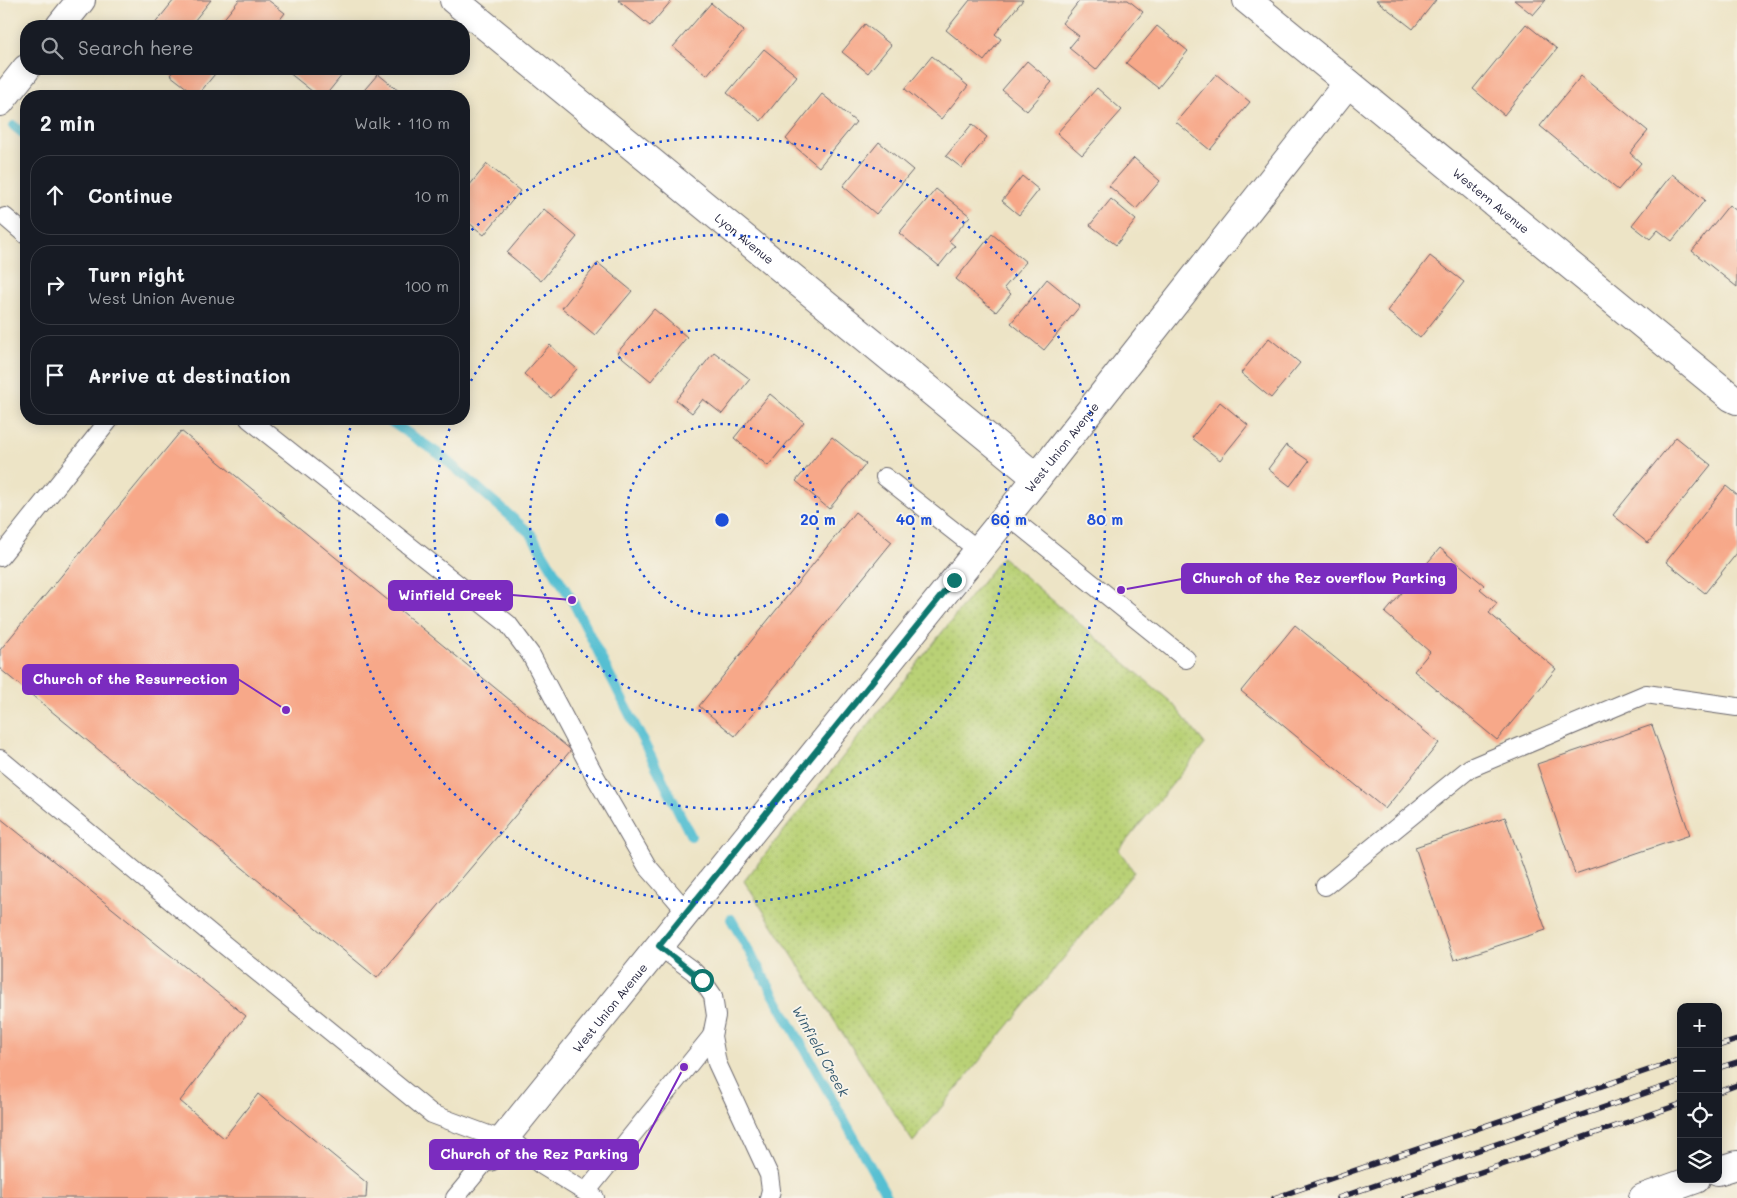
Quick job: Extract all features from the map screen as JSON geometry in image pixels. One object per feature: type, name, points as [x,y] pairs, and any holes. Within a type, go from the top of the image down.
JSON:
[{"type":"street","points":[[65,20],[81,0]]},
{"type":"street","name":"Lyon Avenue","points":[[454,0],[1037,478]]},
{"type":"street","name":"Western Avenue","points":[[1247,0],[1723,391],[1737,400]]},
{"type":"street","points":[[0,102],[21,75]]},
{"type":"street","name":"West Union Avenue","points":[[499,1144],[1037,478],[1348,83]]},
{"type":"street","points":[[1722,1170],[1737,1165]]},
{"type":"street","points":[[1643,1198],[1685,1183]]},
{"type":"lane","points":[[6,218],[20,230]]},
{"type":"lane","points":[[0,557],[105,425]]},
{"type":"lane","points":[[257,425],[508,624],[531,655],[595,776],[647,866],[687,912]]},
{"type":"lane","points":[[885,477],[978,550]]},
{"type":"lane","points":[[1007,515],[1186,659]]},
{"type":"lane","points":[[1325,886],[1470,768],[1646,694],[1737,707]]},
{"type":"lane","points":[[0,759],[432,1114],[540,1164],[591,1195],[712,1036]]},
{"type":"lane","points":[[659,946],[693,971],[713,996],[716,1016],[712,1036],[717,1063],[769,1175],[771,1190],[769,1198]]},
{"type":"lane","points":[[455,1198],[499,1144]]},
{"type":"green space","points":[[1002,557],[1172,703],[1205,744],[1119,850],[1134,872],[913,1142],[744,881]]},
{"type":"building","points":[[174,0],[211,0],[195,20],[158,20]]},
{"type":"building","points":[[239,0],[268,0],[285,13],[280,20],[223,20]]},
{"type":"building","points":[[618,0],[672,0],[650,26]]},
{"type":"building","points":[[970,0],[1023,0],[995,34],[1001,39],[984,61],[946,30]]},
{"type":"building","points":[[1080,0],[1128,0],[1143,12],[1096,70],[1069,48],[1079,36],[1062,23]]},
{"type":"building","points":[[1376,0],[1436,0],[1413,29]]},
{"type":"building","points":[[1514,0],[1546,0],[1533,15]]},
{"type":"building","points":[[711,3],[744,31],[707,75],[673,47]]},
{"type":"building","points":[[865,24],[891,45],[868,73],[842,52]]},
{"type":"building","points":[[1526,24],[1557,49],[1504,115],[1473,89]]},
{"type":"building","points":[[1157,26],[1188,51],[1158,88],[1126,63]]},
{"type":"building","points":[[764,49],[797,76],[761,121],[727,93]]},
{"type":"building","points":[[932,56],[968,86],[941,119],[905,89]]},
{"type":"building","points":[[1027,61],[1052,82],[1027,111],[1002,90]]},
{"type":"building","points":[[1216,74],[1250,102],[1210,150],[1176,122]]},
{"type":"building","points":[[170,75],[214,75],[202,90],[189,90]]},
{"type":"building","points":[[292,75],[342,75],[330,90],[310,90]]},
{"type":"building","points":[[379,75],[398,90],[364,90]]},
{"type":"building","points":[[1581,76],[1648,131],[1630,153],[1641,163],[1618,190],[1540,126]]},
{"type":"building","points":[[1097,88],[1122,110],[1082,155],[1057,133]]},
{"type":"building","points":[[822,94],[856,122],[819,167],[786,139]]},
{"type":"building","points":[[972,124],[987,137],[962,168],[946,156]]},
{"type":"building","points":[[879,142],[913,170],[876,214],[843,186]]},
{"type":"building","points":[[1134,158],[1160,181],[1136,209],[1109,186]]},
{"type":"building","points":[[487,164],[520,191],[484,235],[470,224],[470,185]]},
{"type":"building","points":[[1672,174],[1705,200],[1672,241],[1658,230],[1650,239],[1632,225]]},
{"type":"building","points":[[1022,176],[1039,190],[1019,215],[1002,201]]},
{"type":"building","points":[[936,189],[970,216],[949,241],[955,246],[939,266],[899,233]]},
{"type":"building","points":[[1111,199],[1136,220],[1116,245],[1090,225]]},
{"type":"building","points":[[1729,205],[1737,211],[1737,287],[1692,251]]},
{"type":"building","points":[[544,209],[577,237],[541,281],[507,253]]},
{"type":"building","points":[[992,234],[1026,262],[1004,288],[1011,294],[996,312],[956,279]]},
{"type":"building","points":[[1430,256],[1464,282],[1420,338],[1387,311]]},
{"type":"building","points":[[598,263],[632,291],[595,335],[562,308]]},
{"type":"building","points":[[1047,279],[1080,306],[1044,350],[1011,323]]},
{"type":"building","points":[[654,309],[687,337],[651,381],[617,353]]},
{"type":"building","points":[[1269,338],[1300,363],[1271,398],[1241,373]]},
{"type":"building","points":[[550,345],[577,369],[551,398],[524,374]]},
{"type":"building","points":[[714,352],[750,379],[722,414],[703,399],[692,413],[676,400]]},
{"type":"building","points":[[770,394],[804,422],[768,466],[734,438]]},
{"type":"building","points":[[1220,402],[1248,425],[1220,460],[1192,438]]},
{"type":"building","points":[[181,431],[571,750],[377,978],[0,669],[0,650]]},
{"type":"building","points":[[832,437],[866,464],[829,509],[796,481]]},
{"type":"building","points":[[1676,437],[1711,465],[1648,543],[1613,515]]},
{"type":"building","points":[[1286,445],[1309,461],[1290,486],[1268,469]]},
{"type":"building","points":[[1726,486],[1737,495],[1737,553],[1705,593],[1666,562]]},
{"type":"building","points":[[855,512],[892,542],[735,736],[699,706]]},
{"type":"building","points":[[1440,548],[1484,585],[1480,589],[1497,603],[1489,613],[1556,669],[1497,740],[1414,671],[1430,652],[1385,613]]},
{"type":"building","points":[[1295,625],[1439,743],[1385,809],[1241,691]]},
{"type":"building","points":[[1652,725],[1690,835],[1575,874],[1537,764]]},
{"type":"building","points":[[1505,817],[1546,930],[1454,960],[1415,847]]},
{"type":"building","points":[[0,818],[246,1016],[180,1101],[224,1138],[258,1094],[367,1183],[366,1198],[0,1198]]},
{"type":"waterway","name":"Winfield Creek","points":[[14,126],[20,131]]},
{"type":"waterway","name":"Winfield Creek","points":[[396,425],[439,454],[531,534],[572,600],[691,836]]},
{"type":"waterway","name":"Winfield Creek","points":[[731,919],[887,1196]]},
{"type":"railway","points":[[1722,1045],[1737,1040]]},
{"type":"railway","points":[[1274,1198],[1677,1060]]},
{"type":"railway","points":[[1722,1067],[1737,1062]]},
{"type":"railway","points":[[1338,1198],[1677,1082]]},
{"type":"railway","points":[[1722,1091],[1737,1085]]},
{"type":"railway","points":[[1404,1198],[1677,1105]]},
{"type":"place","name":"Church of the Rez overflow Parking","points":[[1121,590]]},
{"type":"place","name":"Winfield Creek","points":[[572,600]]},
{"type":"place","name":"Church of the Resurrection","points":[[286,710]]},
{"type":"place","name":"Church of the Rez Parking","points":[[684,1067]]},
{"type":"route","points":[[702,980],[659,946],[954,580]]}]
